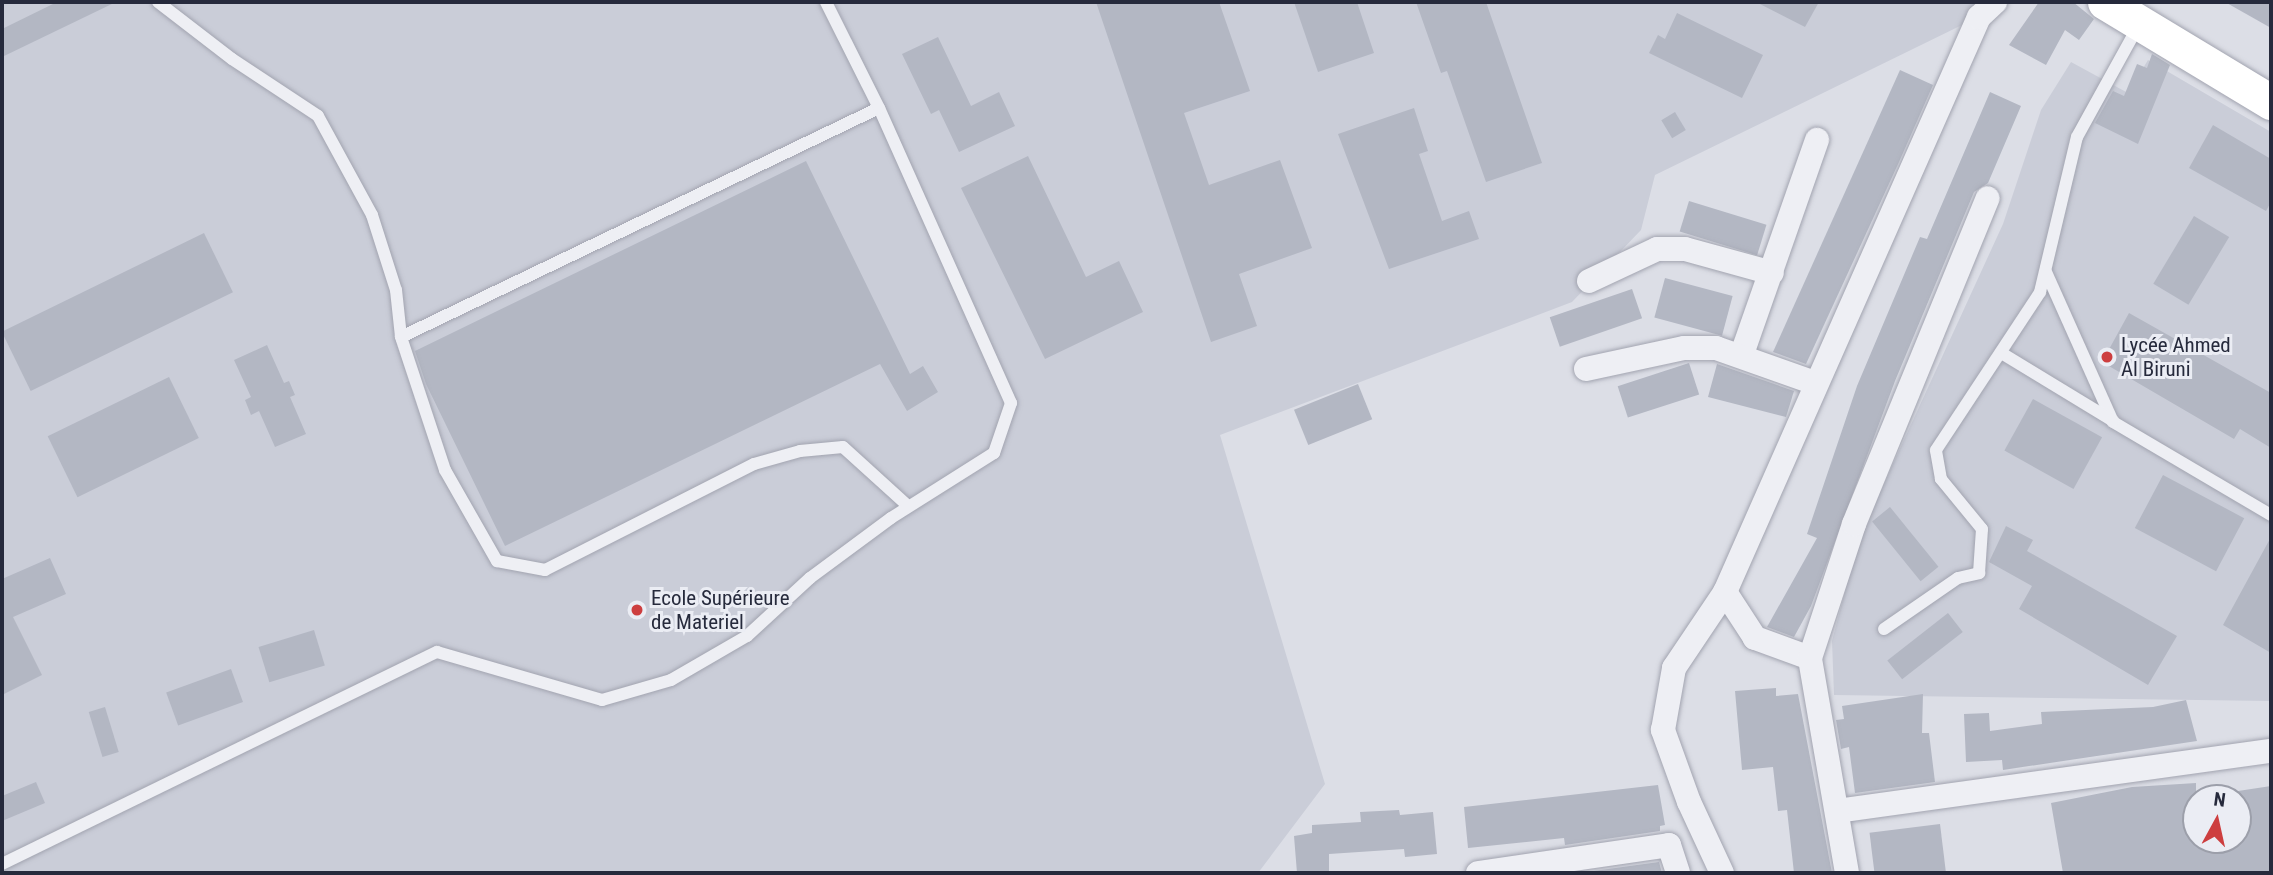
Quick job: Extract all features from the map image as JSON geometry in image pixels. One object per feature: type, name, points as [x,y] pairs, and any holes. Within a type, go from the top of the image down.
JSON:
[{"type":"main road","points":[[2105,2],[2271,102]]},
{"type":"street","points":[[1722,873],[1689,802],[1663,730],[1674,668],[1725,592],[1979,16],[1995,2]]},
{"type":"street","points":[[1742,354],[1817,140]]},
{"type":"street","points":[[1847,873],[1810,658],[1854,524],[1988,198]]},
{"type":"street","points":[[1589,281],[1657,249],[1685,248],[1772,273]]},
{"type":"street","points":[[1586,369],[1684,348],[1716,348],[1742,354],[1815,383]]},
{"type":"street","points":[[1725,592],[1755,638],[1810,658]]},
{"type":"street","points":[[1837,811],[2271,751]]},
{"type":"street","points":[[1478,873],[1669,845],[1678,873]]},
{"type":"lane","points":[[158,2],[232,59],[318,116],[372,215],[396,290],[401,337],[445,470],[497,561],[545,570],[754,464],[800,451],[843,447],[908,506]]},
{"type":"lane","points":[[2,864],[437,652],[601,699],[671,680],[747,636],[810,578],[908,506],[994,453],[1011,403],[880,108],[826,2]]},
{"type":"lane","points":[[1884,629],[1958,578],[1979,573],[1982,529],[1941,479],[1936,450],[2003,354],[2040,292],[2077,138],[2140,22]]},
{"type":"lane","points":[[401,337],[880,108]]},
{"type":"lane","points":[[2046,272],[2113,422]]},
{"type":"lane","points":[[2003,354],[2271,515]]},
{"type":"shaded area","name":"Ecole Supérieure de Materiel","points":[[2,2],[2009,2],[1655,175],[1641,230],[1572,302],[1220,435],[1325,784],[1258,873],[2,873]]},
{"type":"shaded area","name":"Lycée Ahmed Al Biruni","points":[[2148,60],[2271,132],[2271,701],[1834,695],[1832,641],[1859,538],[2003,224],[2041,110],[2071,62],[2128,93]]},
{"type":"building","points":[[57,2],[116,2],[2,57],[2,29]]},
{"type":"building","points":[[1096,2],[1219,2],[1250,91],[1184,113],[1209,185],[1280,160],[1312,248],[1239,274],[1257,326],[1211,342]]},
{"type":"building","points":[[1294,2],[1357,2],[1374,53],[1318,72]]},
{"type":"building","points":[[1416,2],[1486,2],[1542,163],[1486,182],[1447,71],[1441,73]]},
{"type":"building","points":[[1756,2],[1819,2],[1805,27]]},
{"type":"building","points":[[2039,2],[2073,2],[2094,19],[2079,40],[2065,30],[2046,65],[2009,45]]},
{"type":"building","points":[[2225,2],[2271,2],[2271,28]]},
{"type":"building","points":[[1677,13],[1763,55],[1742,98],[1649,53],[1658,35],[1665,39]]},
{"type":"building","points":[[938,37],[971,106],[999,92],[1015,126],[959,152],[939,110],[931,114],[902,54]]},
{"type":"building","points":[[2152,54],[2170,65],[2138,144],[2095,123],[2113,91],[2124,96],[2137,64],[2147,68]]},
{"type":"building","points":[[1900,70],[1933,85],[1899,162],[1806,364],[1773,352]]},
{"type":"building","points":[[1990,92],[2021,106],[1988,183],[1974,192],[1895,381],[1811,606],[1794,637],[1767,627],[1817,538],[1807,534],[1857,386],[1920,237],[1927,239]]},
{"type":"building","points":[[1414,108],[1428,151],[1419,154],[1442,221],[1469,211],[1479,239],[1389,269],[1338,134]]},
{"type":"building","points":[[1675,112],[1686,130],[1672,138],[1661,120]]},
{"type":"building","points":[[2213,125],[2271,159],[2271,202],[2266,211],[2189,168]]},
{"type":"building","points":[[1028,156],[1086,277],[1119,261],[1143,312],[1045,359],[961,188]]},
{"type":"building","points":[[806,161],[910,374],[923,366],[938,392],[907,411],[880,364],[505,546],[426,384],[415,351]]},
{"type":"building","points":[[1689,201],[1766,225],[1757,255],[1680,232]]},
{"type":"building","points":[[2194,216],[2229,237],[2188,305],[2153,284]]},
{"type":"building","points":[[204,233],[233,292],[31,391],[2,332]]},
{"type":"building","points":[[1665,278],[1733,296],[1722,336],[1654,318]]},
{"type":"building","points":[[1632,289],[1642,318],[1560,347],[1550,317]]},
{"type":"building","points":[[2129,313],[2271,393],[2271,448],[2240,429],[2234,439],[2102,362]]},
{"type":"building","points":[[267,345],[284,383],[289,381],[295,395],[290,397],[306,434],[275,447],[259,411],[251,415],[245,400],[251,397],[234,360]]},
{"type":"building","points":[[1689,363],[1699,394],[1628,418],[1618,386]]},
{"type":"building","points":[[1717,364],[1794,391],[1786,417],[1708,397]]},
{"type":"building","points":[[169,377],[199,438],[77,497],[48,436]]},
{"type":"building","points":[[1358,384],[1372,419],[1308,445],[1294,410]]},
{"type":"building","points":[[2033,399],[2102,437],[2073,489],[2004,451]]},
{"type":"building","points":[[2163,475],[2244,518],[2216,571],[2135,528]]},
{"type":"building","points":[[1890,507],[1938,567],[1921,581],[1872,521]]},
{"type":"building","points":[[2006,526],[2033,540],[2027,551],[2177,636],[2148,685],[2019,609],[2032,586],[1989,562]]},
{"type":"building","points":[[2271,537],[2271,653],[2223,625]]},
{"type":"building","points":[[50,558],[66,594],[13,617],[42,675],[2,695],[2,579]]},
{"type":"building","points":[[1948,613],[1963,632],[1902,679],[1887,660]]},
{"type":"building","points":[[314,630],[325,665],[269,682],[259,647]]},
{"type":"building","points":[[231,669],[243,702],[178,725],[166,693]]},
{"type":"building","points":[[1776,688],[1776,696],[1798,694],[1832,873],[1794,873],[1787,810],[1778,811],[1773,767],[1742,770],[1735,691]]},
{"type":"building","points":[[1923,694],[1922,733],[1929,733],[1935,782],[1855,793],[1849,747],[1841,749],[1836,720],[1844,719],[1842,706]]},
{"type":"building","points":[[2186,700],[2197,741],[2003,770],[2002,760],[1966,762],[1964,714],[1989,713],[1990,731],[2042,724],[2041,712],[2153,707]]},
{"type":"building","points":[[105,707],[119,752],[102,757],[89,712]]},
{"type":"building","points":[[36,782],[45,803],[2,821],[2,796]]},
{"type":"building","points":[[2196,783],[2182,784],[2182,854],[2252,854],[2252,789],[2271,786],[2271,873],[2063,873],[2051,803],[2132,787]]},
{"type":"building","points":[[1658,785],[1665,825],[1660,826],[1660,831],[1565,845],[1564,838],[1468,848],[1464,807]]},
{"type":"building","points":[[1399,810],[1400,815],[1433,812],[1437,854],[1405,857],[1404,849],[1329,854],[1329,873],[1297,873],[1294,836],[1312,833],[1312,825],[1361,822],[1360,812]]},
{"type":"building","points":[[1940,824],[1946,872],[1874,873],[1870,833]]},
{"type":"building","points":[[1659,862],[1662,873],[1579,873]]},
{"type":"place","name":"Lycée Ahmed Al Biruni","points":[[2107,357]]},
{"type":"place","name":"Ecole Supérieure de Materiel","points":[[637,610]]}]
